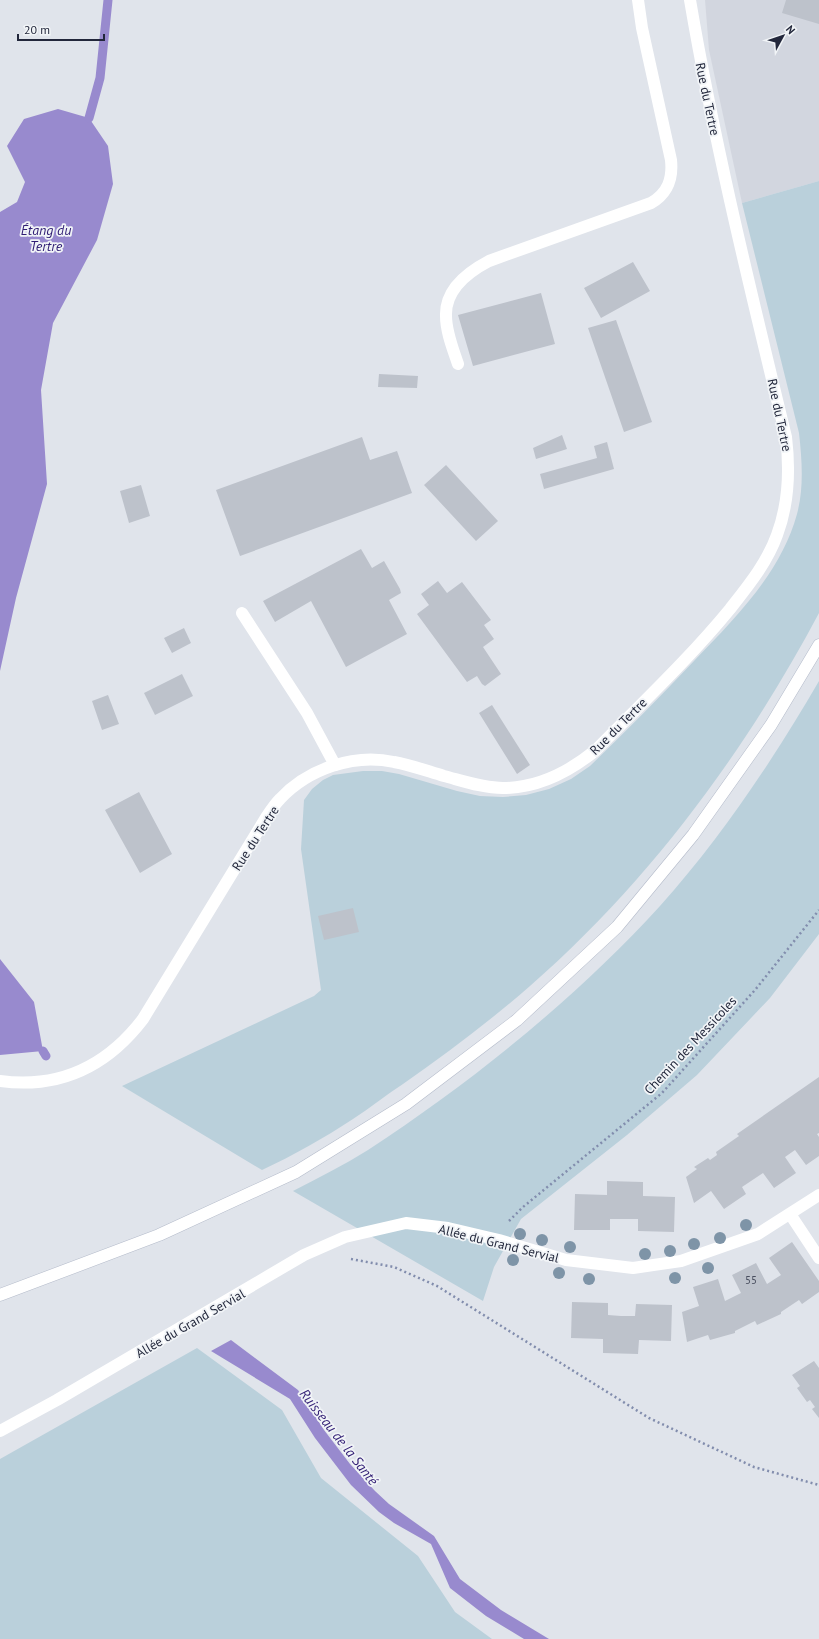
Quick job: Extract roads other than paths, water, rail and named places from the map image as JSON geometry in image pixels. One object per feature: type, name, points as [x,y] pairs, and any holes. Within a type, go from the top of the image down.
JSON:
[{"type":"street","points":[[458,364],[448,330],[446,315],[454,290],[474,269],[489,261],[651,203],[660,198],[666,191],[670,181],[671,166],[642,28],[638,0]]},
{"type":"street","name":"Rue du Tertre","points":[[0,1081],[34,1082],[56,1079],[77,1072],[97,1062],[130,1036],[143,1018],[267,816],[280,799],[296,784],[314,773],[335,765],[354,761],[373,760],[393,761],[486,787],[503,788],[537,784],[559,776],[579,764],[596,750],[708,636],[750,584],[777,536],[786,503],[789,461],[786,437],[730,203],[699,55],[690,0]]},
{"type":"street","points":[[242,612],[307,713],[335,765]]},
{"type":"street","points":[[0,1295],[159,1235],[296,1172],[406,1104],[517,1020],[617,927],[693,835],[771,725],[819,645]]},
{"type":"street","name":"Allée du Grand Servial","points":[[0,1431],[57,1400],[304,1255],[345,1237],[406,1223],[448,1228],[499,1240],[566,1260],[633,1268],[681,1261],[758,1234],[819,1195]]},
{"type":"street","points":[[790,1214],[819,1258]]},
{"type":"water","name":"Étang du Tertre","points":[[58,109],[89,118],[108,146],[113,184],[97,240],[53,323],[41,390],[47,484],[16,598],[0,671],[0,212],[17,202],[25,182],[7,146],[24,119]]},
{"type":"water","points":[[0,959],[34,1002],[43,1051],[0,1055]]},
{"type":"water","points":[[231,1340],[298,1390],[324,1430],[350,1464],[389,1504],[434,1536],[460,1579],[501,1610],[549,1639],[524,1639],[486,1616],[450,1588],[431,1544],[394,1523],[379,1512],[351,1485],[315,1438],[290,1399],[211,1351]]},
{"type":"waterway","name":"Ruisseau de la Santé","points":[[89,118],[100,78],[108,0]]},
{"type":"waterway","name":"Ruisseau de la Santé","points":[[43,1051],[46,1056]]}]
